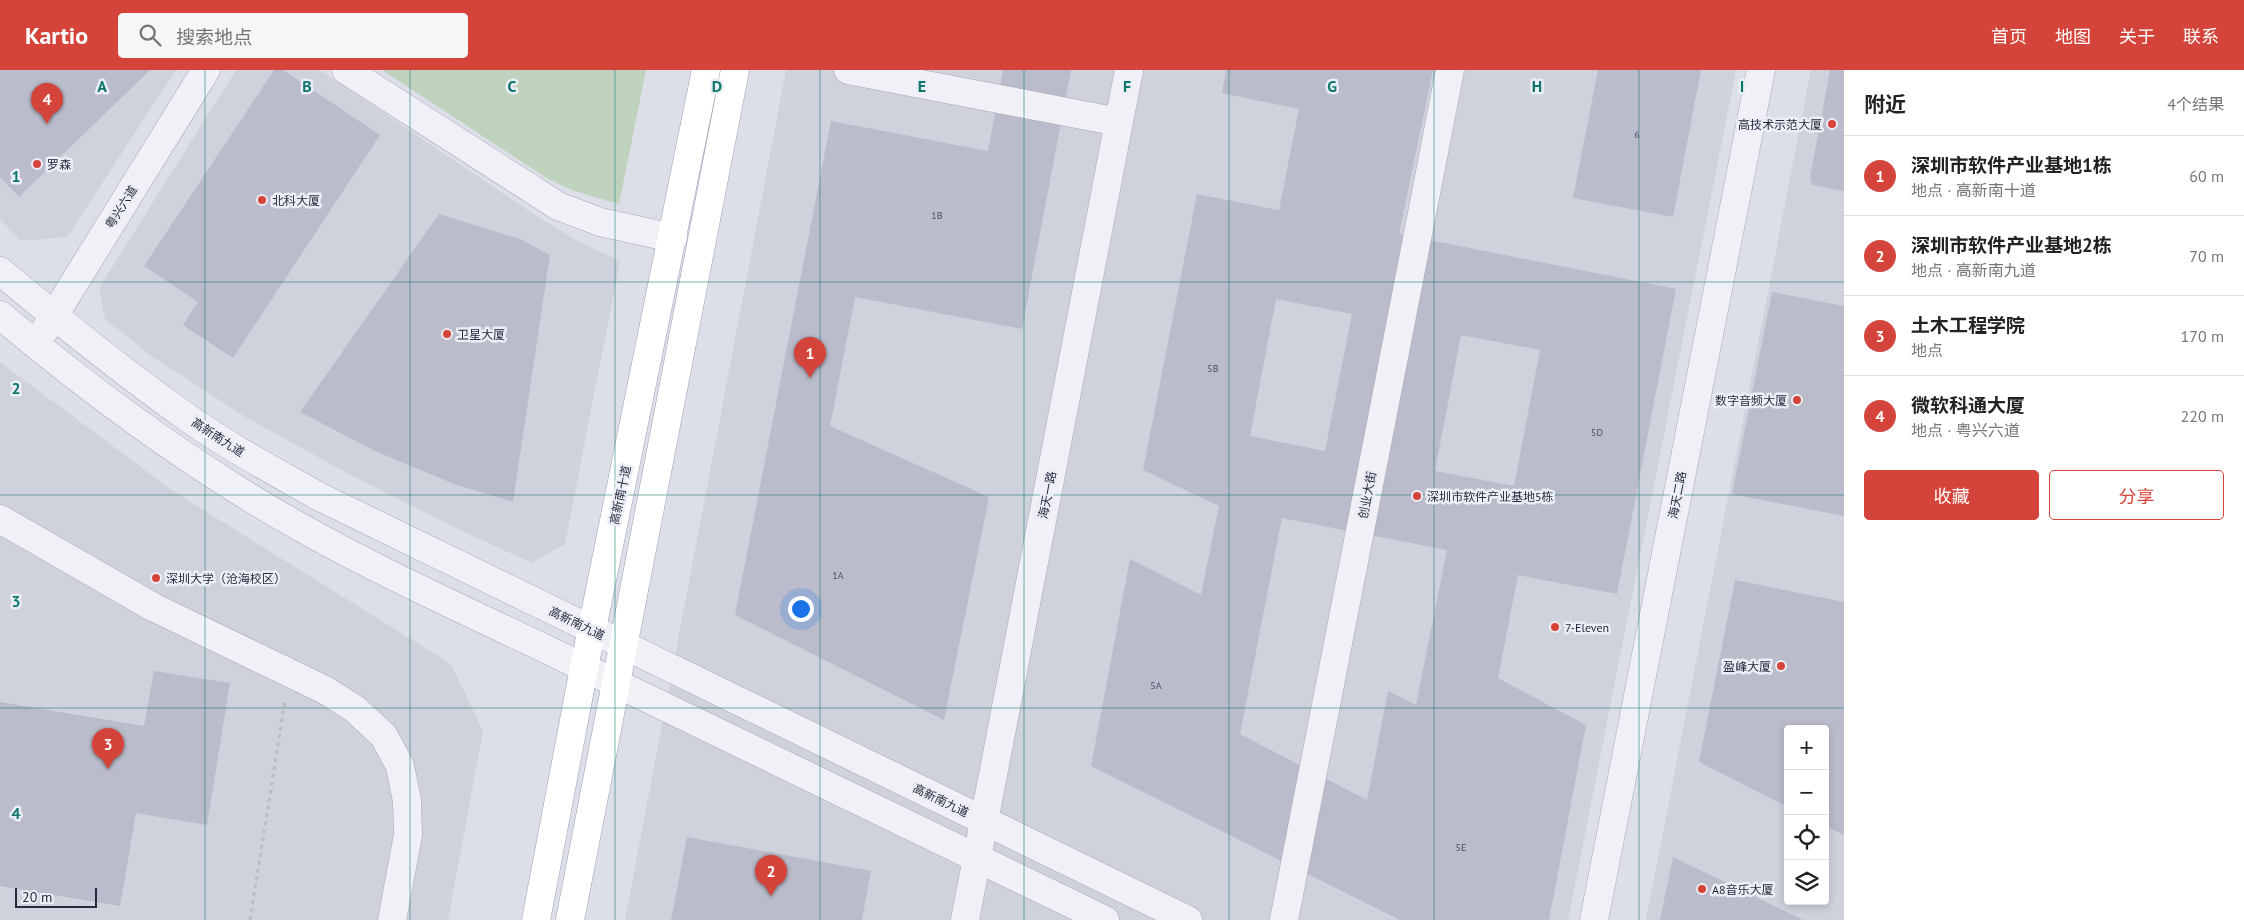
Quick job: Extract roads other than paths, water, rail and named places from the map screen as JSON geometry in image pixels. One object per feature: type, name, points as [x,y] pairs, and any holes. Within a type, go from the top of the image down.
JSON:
[{"type":"main road","name":"高新南十道","points":[[536,920],[584,668],[706,70]]},
{"type":"main road","points":[[570,920],[735,70]]},
{"type":"street","name":"粤兴六道","points":[[35,345],[206,70]]},
{"type":"street","points":[[346,70],[558,206],[600,222],[673,238]]},
{"type":"street","points":[[848,70],[1119,122]]},
{"type":"street","name":"海天一路","points":[[965,920],[1129,70]]},
{"type":"street","name":"创业大街","points":[[1284,920],[1450,70]]},
{"type":"street","name":"海天二路","points":[[1594,920],[1761,70]]},
{"type":"street","name":"高新南九道","points":[[0,271],[53,316],[189,419],[250,458],[334,504],[1188,920]]},
{"type":"street","points":[[0,315],[35,345],[119,410],[236,489],[301,528],[584,668],[1105,920]]},
{"type":"street","points":[[0,519],[153,607],[306,681],[355,709],[384,736],[400,766],[407,801],[408,835],[392,920]]},
{"type":"place","name":"微软科通大厦","points":[[47,124]]},
{"type":"place","name":"高技术示范大厦","points":[[1832,124]]},
{"type":"place","name":"罗森","points":[[37,164]]},
{"type":"place","name":"北科大厦","points":[[262,200]]},
{"type":"place","name":"卫星大厦","points":[[447,334]]},
{"type":"place","name":"深圳市软件产业基地1栋","points":[[810,378]]},
{"type":"place","name":"数字音频大厦","points":[[1797,400]]},
{"type":"place","name":"深圳市软件产业基地5栋","points":[[1417,496]]},
{"type":"place","name":"深圳大学（沧海校区）","points":[[156,578]]},
{"type":"place","name":"7-Eleven","points":[[1555,627]]},
{"type":"place","name":"盈峰大厦","points":[[1781,666]]},
{"type":"place","name":"土木工程学院","points":[[108,769]]},
{"type":"place","name":"A8音乐大厦","points":[[1702,889]]},
{"type":"place","name":"深圳市软件产业基地2栋","points":[[771,896]]}]
